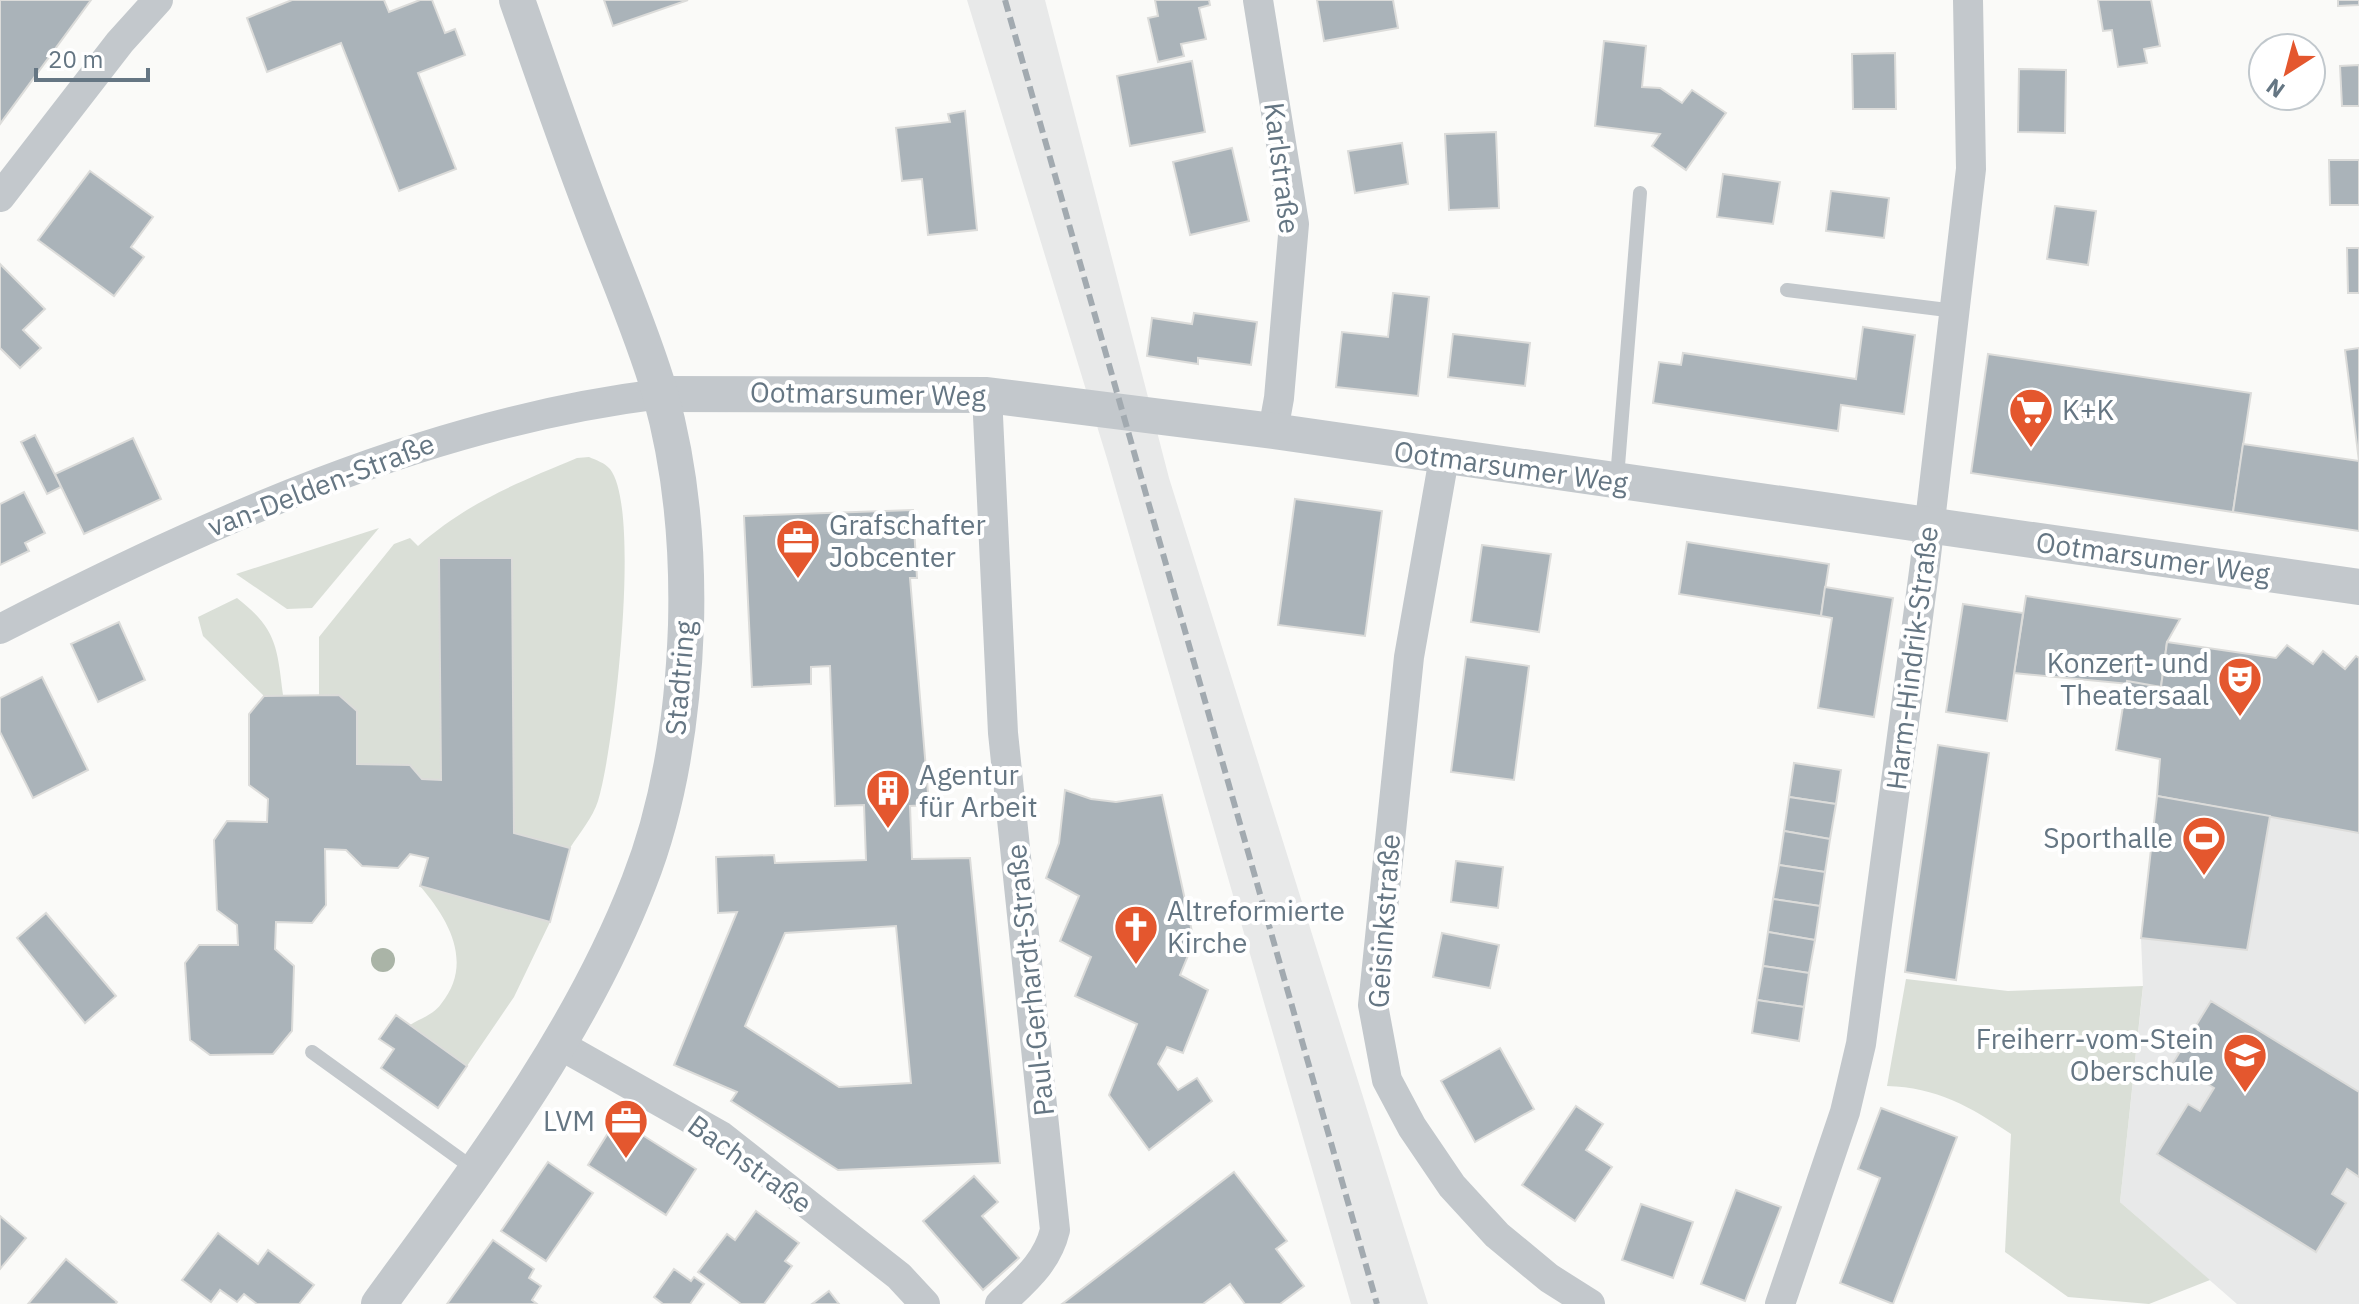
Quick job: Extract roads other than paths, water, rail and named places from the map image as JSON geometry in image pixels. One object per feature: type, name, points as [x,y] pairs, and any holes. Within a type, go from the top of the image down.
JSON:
[{"type":"street","points":[[0,197],[120,42],[158,0]]},
{"type":"street","name":"Stadtring","points":[[379,1304],[476,1171],[560,1045],[640,881],[667,788],[684,692],[687,588],[679,480],[660,394],[517,0]]},
{"type":"street","name":"Karlstraße","points":[[1258,0],[1294,224],[1279,398],[1273,431]]},
{"type":"street","name":"Harm-Hindrik-Straße","points":[[1780,1304],[1845,1112],[1861,1044],[1929,527],[1971,169],[1968,0]]},
{"type":"street","name":"Ootmarsumer Weg","points":[[660,394],[740,391],[987,395],[1273,431],[1616,483],[2359,587]]},
{"type":"street","name":"van-Delden-Straße","points":[[0,629],[210,526],[326,480],[470,431],[589,403],[660,394]]},
{"type":"street","name":"Paul-Gerhardt-Straße","points":[[987,395],[1003,733],[1055,1230],[1050,1251],[1038,1268],[1000,1304]]},
{"type":"street","name":"Geisinkstraße","points":[[1444,458],[1409,657],[1373,1005],[1387,1080],[1412,1127],[1452,1186],[1497,1235],[1549,1278],[1590,1304]]},
{"type":"street","name":"Bachstraße","points":[[560,1045],[721,1136],[899,1276],[925,1304]]},
{"type":"lane","points":[[1616,483],[1640,193]]},
{"type":"lane","points":[[1787,290],[1955,311]]},
{"type":"lane","points":[[312,1052],[476,1171]]},
{"type":"railway","points":[[1005,0],[1377,1304]]},
{"type":"place","name":"K+K","points":[[2031,449]]},
{"type":"place","name":"Grafschafter Jobcenter","points":[[798,580]]},
{"type":"place","name":"Konzert- und Theatersaal","points":[[2240,718]]},
{"type":"place","name":"Agentur für Arbeit","points":[[888,830]]},
{"type":"place","name":"Sporthalle","points":[[2204,877]]},
{"type":"place","name":"Altreformierte Kirche","points":[[1136,966]]},
{"type":"place","name":"Freiherr-vom-Stein Oberschule","points":[[2245,1094]]},
{"type":"place","name":"LVM","points":[[626,1160]]}]
